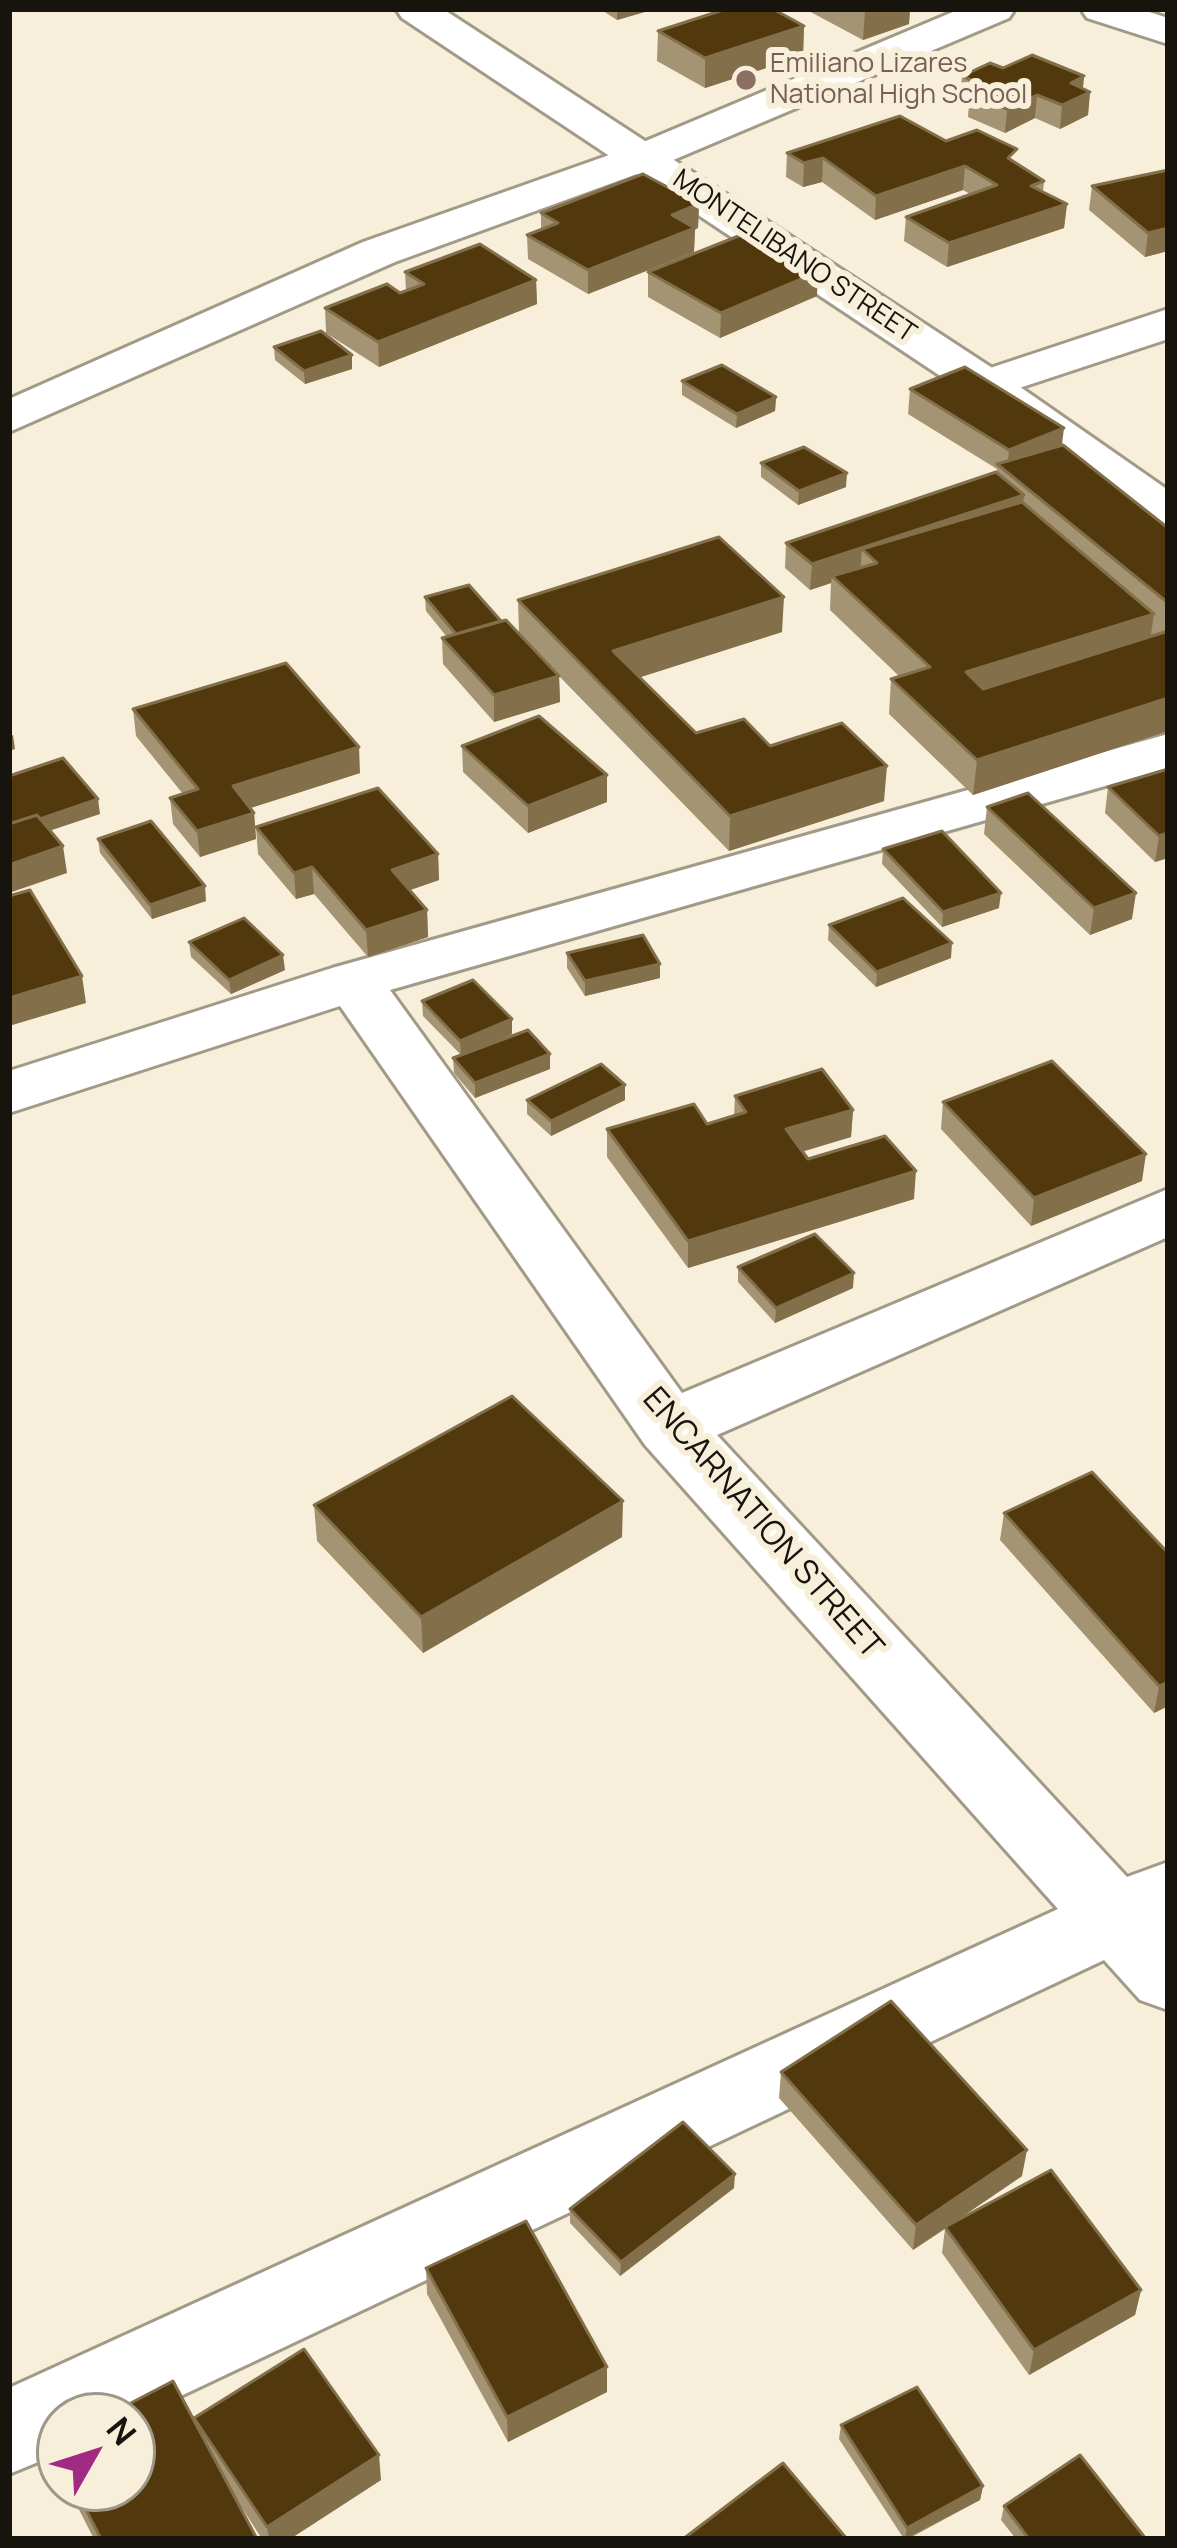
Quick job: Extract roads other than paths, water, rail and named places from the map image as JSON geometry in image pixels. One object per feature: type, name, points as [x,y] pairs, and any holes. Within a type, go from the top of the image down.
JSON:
[{"type":"street","name":"MONTELIBANO STREET","points":[[416,9],[986,385],[1168,513]]},
{"type":"street","points":[[9,417],[379,252],[644,157],[860,62],[995,9]]},
{"type":"street","points":[[1101,9],[1168,32]]},
{"type":"street","points":[[820,41],[860,62]]},
{"type":"street","points":[[986,385],[1168,323]]},
{"type":"street","points":[[9,1094],[353,981],[1168,751]]},
{"type":"street","name":"ENCARNATION STREET","points":[[353,981],[669,1427],[1150,1930]]},
{"type":"street","points":[[669,1427],[1168,1211]]},
{"type":"street","points":[[9,2432],[1150,1930]]},
{"type":"place","name":"Emiliano Lizares National High School","points":[[746,80]]}]
